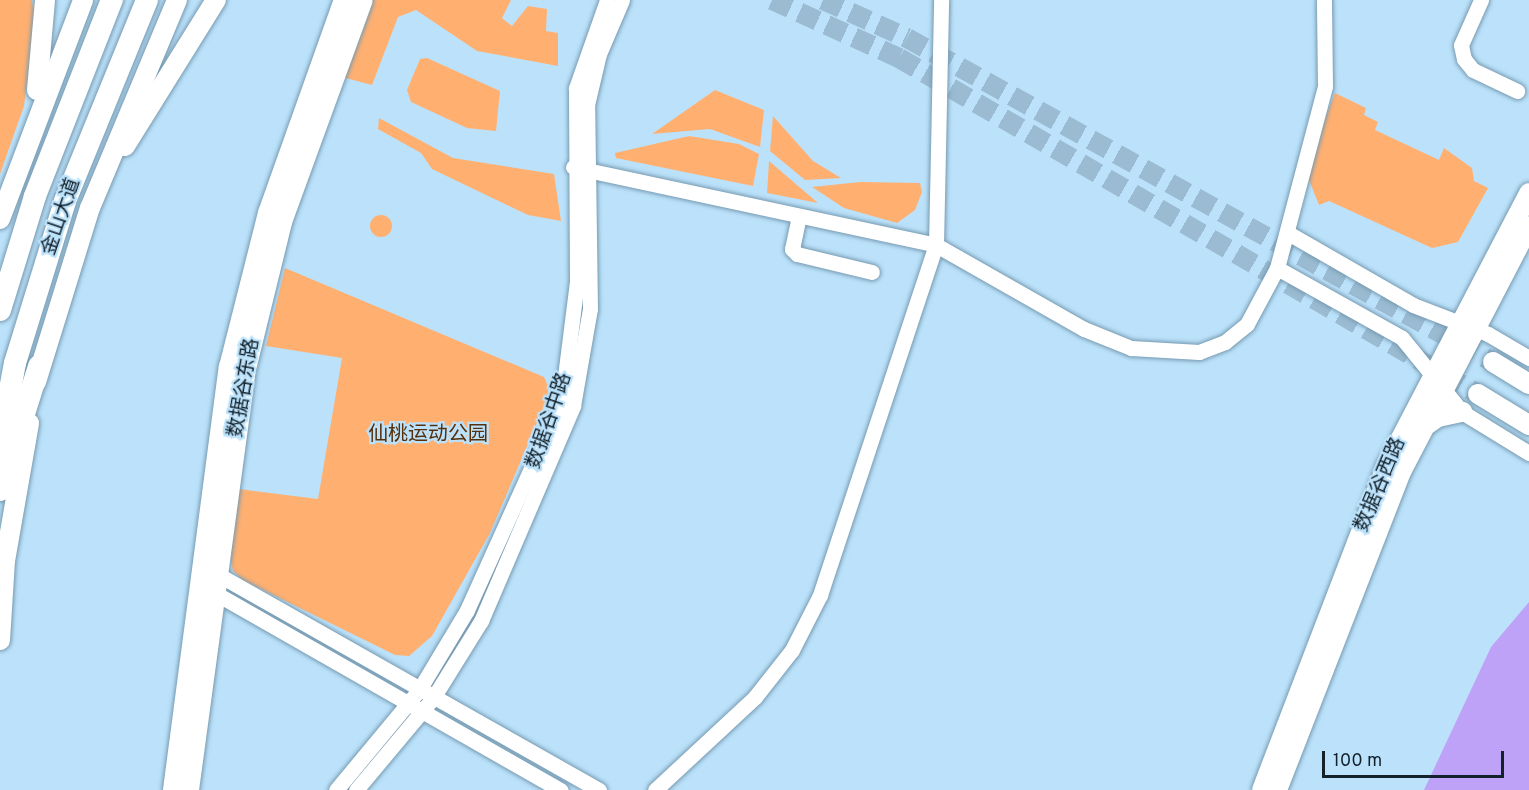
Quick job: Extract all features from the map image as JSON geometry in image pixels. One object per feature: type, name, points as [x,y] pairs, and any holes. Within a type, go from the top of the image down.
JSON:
[{"type":"highway","name":"金山大道","points":[[0,310],[35,196],[112,0]]},
{"type":"highway","name":"金山大道","points":[[0,443],[15,363],[65,201],[147,0]]},
{"type":"highway","points":[[0,282],[35,196]]},
{"type":"highway","points":[[0,490],[39,366]]},
{"type":"main road","points":[[21,160],[41,73],[45,0]]},
{"type":"main road","points":[[0,219],[83,0]]},
{"type":"main road","points":[[0,640],[5,561],[39,366],[90,208],[177,0]]},
{"type":"main road","points":[[90,208],[169,69],[216,0]]},
{"type":"main road","name":"数据谷东路","points":[[189,790],[206,578],[229,367],[265,224],[344,0]]},
{"type":"main road","name":"数据谷东路","points":[[173,790],[206,578],[246,369],[282,222],[363,0]]},
{"type":"main road","name":"数据谷西路","points":[[1277,790],[1304,695],[1387,465],[1437,380],[1529,193]]},
{"type":"main road","name":"数据谷西路","points":[[1465,325],[1529,226]]},
{"type":"main road","points":[[1493,362],[1529,384]]},
{"type":"main road","name":"数据谷西路","points":[[1262,790],[1422,428],[1437,380]]},
{"type":"main road","points":[[1478,394],[1529,425]]},
{"type":"main road","points":[[1422,428],[1438,417],[1467,416]]},
{"type":"street","name":"数据谷中路","points":[[356,790],[433,698],[481,621],[573,406],[590,309],[576,88],[607,0]]},
{"type":"street","name":"数据谷中路","points":[[336,790],[419,690],[467,610],[562,400],[577,282],[581,168],[587,105],[599,54],[622,0]]},
{"type":"street","points":[[655,790],[755,697],[792,650],[820,595],[936,245],[941,0]]},
{"type":"street","points":[[581,168],[936,245],[1084,329],[1162,354],[1199,352],[1225,342],[1257,309],[1277,268],[1325,86],[1324,0]]},
{"type":"street","points":[[1481,0],[1461,45],[1464,58],[1473,70],[1517,91]]},
{"type":"street","points":[[799,216],[792,249],[796,254],[872,272]]},
{"type":"street","points":[[1288,233],[1413,305],[1465,325],[1529,358]]},
{"type":"street","points":[[1277,268],[1402,338],[1467,416],[1529,453]]},
{"type":"street","points":[[206,578],[419,690],[599,790]]},
{"type":"street","points":[[206,578],[406,704],[561,790]]},
{"type":"green space","points":[[0,0],[32,0],[35,22],[24,106],[0,174]]},
{"type":"green space","points":[[367,0],[511,0],[502,18],[512,26],[528,6],[547,9],[546,31],[558,33],[558,66],[477,51],[416,10],[398,17],[372,85],[338,76]]},
{"type":"green space","points":[[427,58],[500,91],[496,131],[467,128],[411,102],[407,90],[420,59]]},
{"type":"green space","points":[[715,90],[764,110],[760,147],[710,129],[652,134]]},
{"type":"green space","points":[[1335,93],[1366,108],[1364,115],[1378,122],[1375,130],[1439,160],[1444,148],[1472,168],[1474,181],[1488,188],[1458,242],[1432,248],[1329,201],[1319,205],[1305,170]]},
{"type":"green space","points":[[773,116],[813,161],[841,178],[805,180],[770,151]]},
{"type":"green space","points":[[379,118],[453,158],[554,174],[561,221],[528,215],[432,169],[421,153],[378,129]]},
{"type":"green space","points":[[689,136],[739,144],[759,154],[753,186],[616,158],[615,153]]},
{"type":"green space","points":[[769,161],[818,203],[767,193]]},
{"type":"green space","points":[[860,182],[920,183],[922,192],[915,210],[897,223],[844,208],[812,187]]},
{"type":"green space","points":[[381,215],[389,218],[392,226],[389,234],[381,237],[373,234],[370,226],[373,218]]},
{"type":"green space","name":"仙桃运动公园","points":[[285,268],[544,377],[548,386],[548,397],[490,533],[432,636],[409,656],[395,655],[243,580],[233,571],[229,554],[239,489],[318,499],[342,358],[266,346]]},
{"type":"shaded area","points":[[1529,602],[1529,790],[1424,790],[1491,647]]},
{"type":"tunnel","points":[[772,0],[899,58],[1478,394]]},
{"type":"tunnel","points":[[823,0],[907,38],[1493,362]]}]
